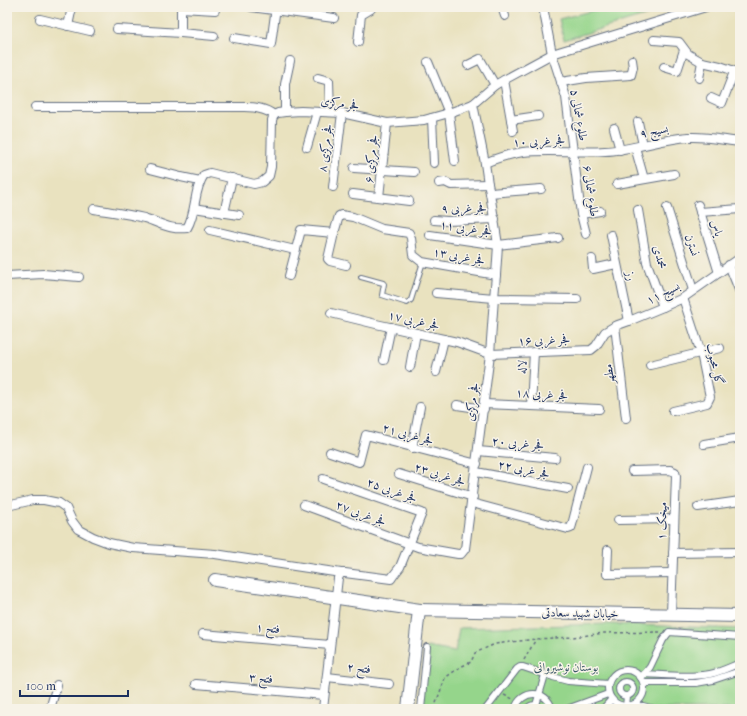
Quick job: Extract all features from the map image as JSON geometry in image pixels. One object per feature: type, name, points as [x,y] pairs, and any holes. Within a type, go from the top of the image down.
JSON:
[{"type":"main road","name":"خیابان شهید سعادتی","points":[[215,580],[420,610],[740,616]]},
{"type":"main road","points":[[408,709],[420,610]]},
{"type":"street","points":[[68,26],[72,7]]},
{"type":"street","points":[[251,7],[276,9],[334,18]]},
{"type":"street","points":[[358,42],[361,15],[371,9],[371,7]]},
{"type":"street","points":[[502,7],[505,16]]},
{"type":"street","points":[[543,7],[552,54]]},
{"type":"street","name":"فجر مرکزی","points":[[274,115],[278,113],[301,110],[330,112],[342,113],[387,123],[432,118],[473,104],[496,85],[552,54],[706,7]]},
{"type":"street","points":[[181,33],[181,8],[215,10]]},
{"type":"street","points":[[234,38],[271,44],[276,9]]},
{"type":"street","points":[[40,19],[90,31]]},
{"type":"street","points":[[117,29],[214,36]]},
{"type":"street","points":[[654,40],[679,42],[688,54],[702,62],[737,72],[722,103],[711,98]]},
{"type":"street","points":[[664,68],[677,71],[684,50]]},
{"type":"street","name":"طلوع شمالی ۵","points":[[552,54],[566,97],[573,151]]},
{"type":"street","points":[[468,65],[480,59],[496,85]]},
{"type":"street","points":[[561,82],[586,78],[631,75],[633,68],[632,60]]},
{"type":"street","points":[[285,112],[285,84],[290,61]]},
{"type":"street","points":[[428,62],[449,113],[455,160]]},
{"type":"street","points":[[699,78],[702,62]]},
{"type":"street","points":[[318,78],[329,81],[330,112]]},
{"type":"street","points":[[504,80],[514,131]]},
{"type":"street","name":"فجر مرکزی","points":[[410,544],[418,547],[461,554],[465,550],[466,546],[490,354],[498,244],[495,219],[473,104]]},
{"type":"street","points":[[35,107],[255,107],[274,115],[272,120],[271,167],[268,176],[262,182],[254,184],[210,173],[204,175],[200,181],[191,222],[187,228],[178,229],[168,227],[145,219],[94,209]]},
{"type":"street","points":[[307,147],[317,112]]},
{"type":"street","name":"فجر مرکزی ۸","points":[[333,187],[342,113]]},
{"type":"street","points":[[511,120],[538,116]]},
{"type":"street","points":[[432,118],[434,163]]},
{"type":"street","points":[[638,122],[639,146],[644,179]]},
{"type":"street","name":"فجر مرکزی ۶","points":[[379,197],[387,123]]},
{"type":"street","points":[[614,128],[620,150]]},
{"type":"street","name":"بسیج ۹","points":[[573,151],[604,152],[689,138],[707,137],[740,142]]},
{"type":"street","name":"فجر غربی ۱۰","points":[[484,163],[521,152],[573,151]]},
{"type":"street","name":"طلوع شمالی ۶","points":[[573,151],[581,214],[586,234]]},
{"type":"street","points":[[354,168],[414,172]]},
{"type":"street","points":[[150,169],[200,181]]},
{"type":"street","points":[[617,184],[674,174]]},
{"type":"street","points":[[224,213],[232,178]]},
{"type":"street","points":[[439,183],[445,182],[451,185],[489,188],[541,189]]},
{"type":"street","points":[[353,194],[409,201]]},
{"type":"street","points":[[194,208],[239,215]]},
{"type":"street","name":"نسترن","points":[[667,208],[693,290]]},
{"type":"street","name":"یاس","points":[[718,273],[699,208],[740,209]]},
{"type":"street","name":"محمدی","points":[[638,210],[648,263],[663,307]]},
{"type":"street","points":[[581,214],[600,211]]},
{"type":"street","name":"فجر غربی ۱۳","points":[[346,265],[330,261],[328,259],[339,216],[341,215],[353,217],[382,229],[409,233],[413,255],[423,262],[496,275]]},
{"type":"street","name":"فجر غربی ۹","points":[[434,220],[447,221],[495,219]]},
{"type":"street","points":[[210,230],[296,250]]},
{"type":"street","points":[[289,276],[301,230],[334,233]]},
{"type":"street","name":"فجر غربی ۱۱","points":[[430,235],[498,244],[558,238]]},
{"type":"street","name":"رز","points":[[611,235],[629,321]]},
{"type":"street","name":"بسیج ۱۱","points":[[596,346],[605,332],[615,326],[683,298],[740,258]]},
{"type":"street","points":[[592,259],[593,269],[616,264]]},
{"type":"street","points":[[729,265],[740,292]]},
{"type":"street","points":[[7,276],[43,274],[79,277]]},
{"type":"street","points":[[436,293],[494,298],[577,299]]},
{"type":"street","name":"گل محبوب","points":[[673,411],[706,403],[710,397],[701,353],[683,298]]},
{"type":"street","name":"فجر غربی ۱۷","points":[[331,313],[457,342],[490,354]]},
{"type":"street","name":"مطهر","points":[[615,326],[626,418]]},
{"type":"street","points":[[384,360],[391,328]]},
{"type":"street","points":[[410,367],[416,333]]},
{"type":"street","points":[[436,372],[444,339]]},
{"type":"street","name":"فجر غربی ۱۶","points":[[490,354],[591,350],[596,346]]},
{"type":"street","points":[[650,364],[720,348]]},
{"type":"street","name":"لاله","points":[[532,406],[534,352]]},
{"type":"street","name":"فجر غربی ۱۸","points":[[457,405],[599,409]]},
{"type":"street","points":[[412,448],[420,408]]},
{"type":"street","name":"فجر غربی ۲۱","points":[[330,452],[359,462],[366,436],[412,448],[476,468]]},
{"type":"street","points":[[704,444],[740,438]]},
{"type":"street","name":"فجر غربی ۲۰","points":[[478,451],[555,458]]},
{"type":"street","name":"فجر غربی ۲۳","points":[[399,474],[472,500],[568,530],[572,525],[587,467]]},
{"type":"street","name":"فجر غربی ۲۲","points":[[476,468],[568,489]]},
{"type":"street","name":"میخک ۱","points":[[632,471],[670,470],[675,472],[671,614]]},
{"type":"street","name":"فجر غربی ۲۵","points":[[323,479],[422,513],[410,544]]},
{"type":"street","points":[[7,506],[33,500],[44,500],[59,503],[66,508],[72,521],[78,529],[108,543],[133,548],[215,554],[340,576],[391,579],[400,567],[410,544]]},
{"type":"street","points":[[698,507],[740,500]]},
{"type":"street","name":"فجر غربی ۲۷","points":[[304,505],[410,544]]},
{"type":"street","points":[[618,520],[674,520]]},
{"type":"street","points":[[608,550],[607,574],[672,573]]},
{"type":"street","points":[[673,553],[740,552]]},
{"type":"street","points":[[323,709],[340,576]]},
{"type":"street","points":[[654,709],[647,700],[644,692],[643,678],[650,668],[663,640],[669,632],[740,637]]},
{"type":"street","name":"فتح ۱","points":[[203,634],[330,646]]},
{"type":"street","points":[[421,709],[427,647]]},
{"type":"street","points":[[643,678],[706,675],[740,663]]},
{"type":"street","points":[[486,709],[520,667],[610,694],[621,706],[643,706],[654,709]]},
{"type":"street","points":[[611,709],[611,678],[615,673],[620,671],[632,671],[643,678],[696,683],[713,680],[740,671]]},
{"type":"street","points":[[527,709],[531,705],[538,707],[539,695],[545,675]]},
{"type":"street","name":"فتح ۲","points":[[327,677],[389,684]]},
{"type":"street","points":[[567,709],[610,694],[619,689],[621,684],[624,682],[631,684],[634,688],[633,693],[627,696],[622,695],[619,689]]},
{"type":"street","name":"فتح ۳","points":[[196,684],[324,695]]},
{"type":"street","points":[[50,709],[57,685]]},
{"type":"street","points":[[626,707],[637,703],[641,699],[644,692]]},
{"type":"street","points":[[515,709],[518,702],[522,698],[533,694],[539,695],[550,702],[552,709]]},
{"type":"street","points":[[603,709],[610,694]]},
{"type":"street","points":[[626,707],[627,696]]},
{"type":"lane","points":[[361,277],[383,283],[382,295],[407,303],[411,300],[423,262]]},
{"type":"path","points":[[434,709],[444,678],[460,666],[470,662],[475,653],[495,644],[604,633],[669,632]]},
{"type":"path","points":[[520,667],[536,639]]},
{"type":"path","points":[[499,693],[518,702]]},
{"type":"green space","points":[[607,7],[675,7],[564,40],[559,19]]},
{"type":"green space","name":"بوستان نوشیروانی","points":[[609,624],[740,629],[740,709],[421,709],[427,647],[455,652],[459,628]]}]
